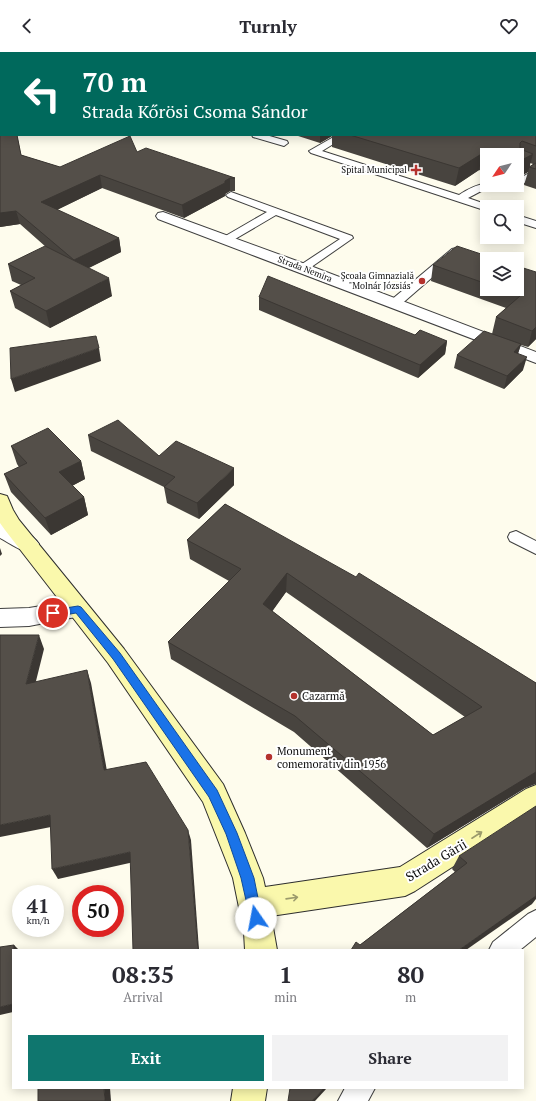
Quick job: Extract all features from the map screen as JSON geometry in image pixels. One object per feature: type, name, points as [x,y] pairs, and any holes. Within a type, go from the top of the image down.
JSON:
[{"type":"main road","points":[[0,501],[3,511],[12,525],[116,656],[213,793],[231,833],[248,878],[261,949]]},
{"type":"main road","name":"Strada Gării","points":[[253,904],[405,881],[536,798]]},
{"type":"main road","points":[[248,1101],[250,1089]]},
{"type":"street","name":"Strada Nemira","points":[[163,216],[303,268],[536,358]]},
{"type":"street","points":[[0,528],[28,544]]},
{"type":"street","points":[[0,618],[29,618],[78,609]]},
{"type":"lane","points":[[260,136],[284,143]]},
{"type":"lane","points":[[342,136],[314,151],[480,206]]},
{"type":"lane","points":[[524,178],[534,169]]},
{"type":"lane","points":[[460,199],[480,187]]},
{"type":"lane","points":[[232,195],[348,238],[303,268]]},
{"type":"lane","points":[[226,240],[275,211]]},
{"type":"lane","points":[[524,220],[536,224]]},
{"type":"lane","points":[[394,304],[456,251],[480,260]]},
{"type":"lane","points":[[516,537],[536,548]]},
{"type":"lane","points":[[503,949],[536,922]]},
{"type":"lane","points":[[351,1101],[361,1089]]},
{"type":"building","points":[[0,136],[17,136],[21,155],[60,167],[130,136],[137,152],[146,148],[235,178],[230,178],[225,181],[225,183],[182,205],[100,175],[41,202],[119,238],[74,260],[16,211],[0,213]]},
{"type":"building","points":[[353,136],[536,136],[536,146],[522,141],[520,143],[520,148],[480,148],[480,155],[459,168]]},
{"type":"building","points":[[524,151],[533,154],[524,159]]},
{"type":"building","points":[[536,163],[536,169],[529,167]]},
{"type":"building","points":[[45,246],[109,278],[46,311],[10,291],[35,278],[8,264]]},
{"type":"building","points":[[457,246],[480,254],[480,282],[433,265]]},
{"type":"building","points":[[524,268],[536,272],[536,327],[532,331],[496,317],[520,296],[524,296]]},
{"type":"building","points":[[268,276],[415,335],[420,330],[447,341],[420,365],[259,297]]},
{"type":"building","points":[[484,331],[521,344],[514,352],[527,357],[507,376],[457,355]]},
{"type":"building","points":[[96,336],[99,348],[11,379],[10,348]]},
{"type":"building","points":[[118,420],[159,456],[176,441],[234,468],[197,503],[164,487],[175,477],[88,435]]},
{"type":"building","points":[[48,428],[81,461],[59,472],[84,497],[45,518],[4,474],[27,463],[11,446]]},
{"type":"building","name":"Cazarmă","points":[[225,504],[356,577],[359,573],[536,683],[536,772],[434,834],[295,716],[168,642],[241,569],[187,540]],"holes":[[[287,573],[482,707],[433,735],[263,604]]]},
{"type":"building","points":[[0,635],[39,635],[26,684],[87,670],[104,770],[146,762],[188,830],[198,949],[133,949],[130,852],[52,869],[50,815],[0,825]]},
{"type":"building","points":[[536,806],[536,896],[460,949],[352,949],[356,942],[360,945],[467,863],[459,856]]},
{"type":"building","points":[[14,945],[14,949],[12,949],[12,1004],[0,1007],[0,947]]},
{"type":"building","points":[[38,1089],[104,1089],[105,1101],[38,1101]]},
{"type":"building","points":[[290,1089],[323,1089],[312,1101],[288,1101]]},
{"type":"place","name":"Spital Municipal","points":[[416,170]]},
{"type":"place","name":"Școala Gimnazială \"Molnár Józsiás\"","points":[[422,281]]},
{"type":"place","name":"Cazarmă","points":[[294,696]]},
{"type":"place","name":"Monument comemorativ din 1956","points":[[269,757]]},
{"type":"route","points":[[53,613],[78,609],[116,656],[213,793],[231,833],[248,878],[256,918]]}]
